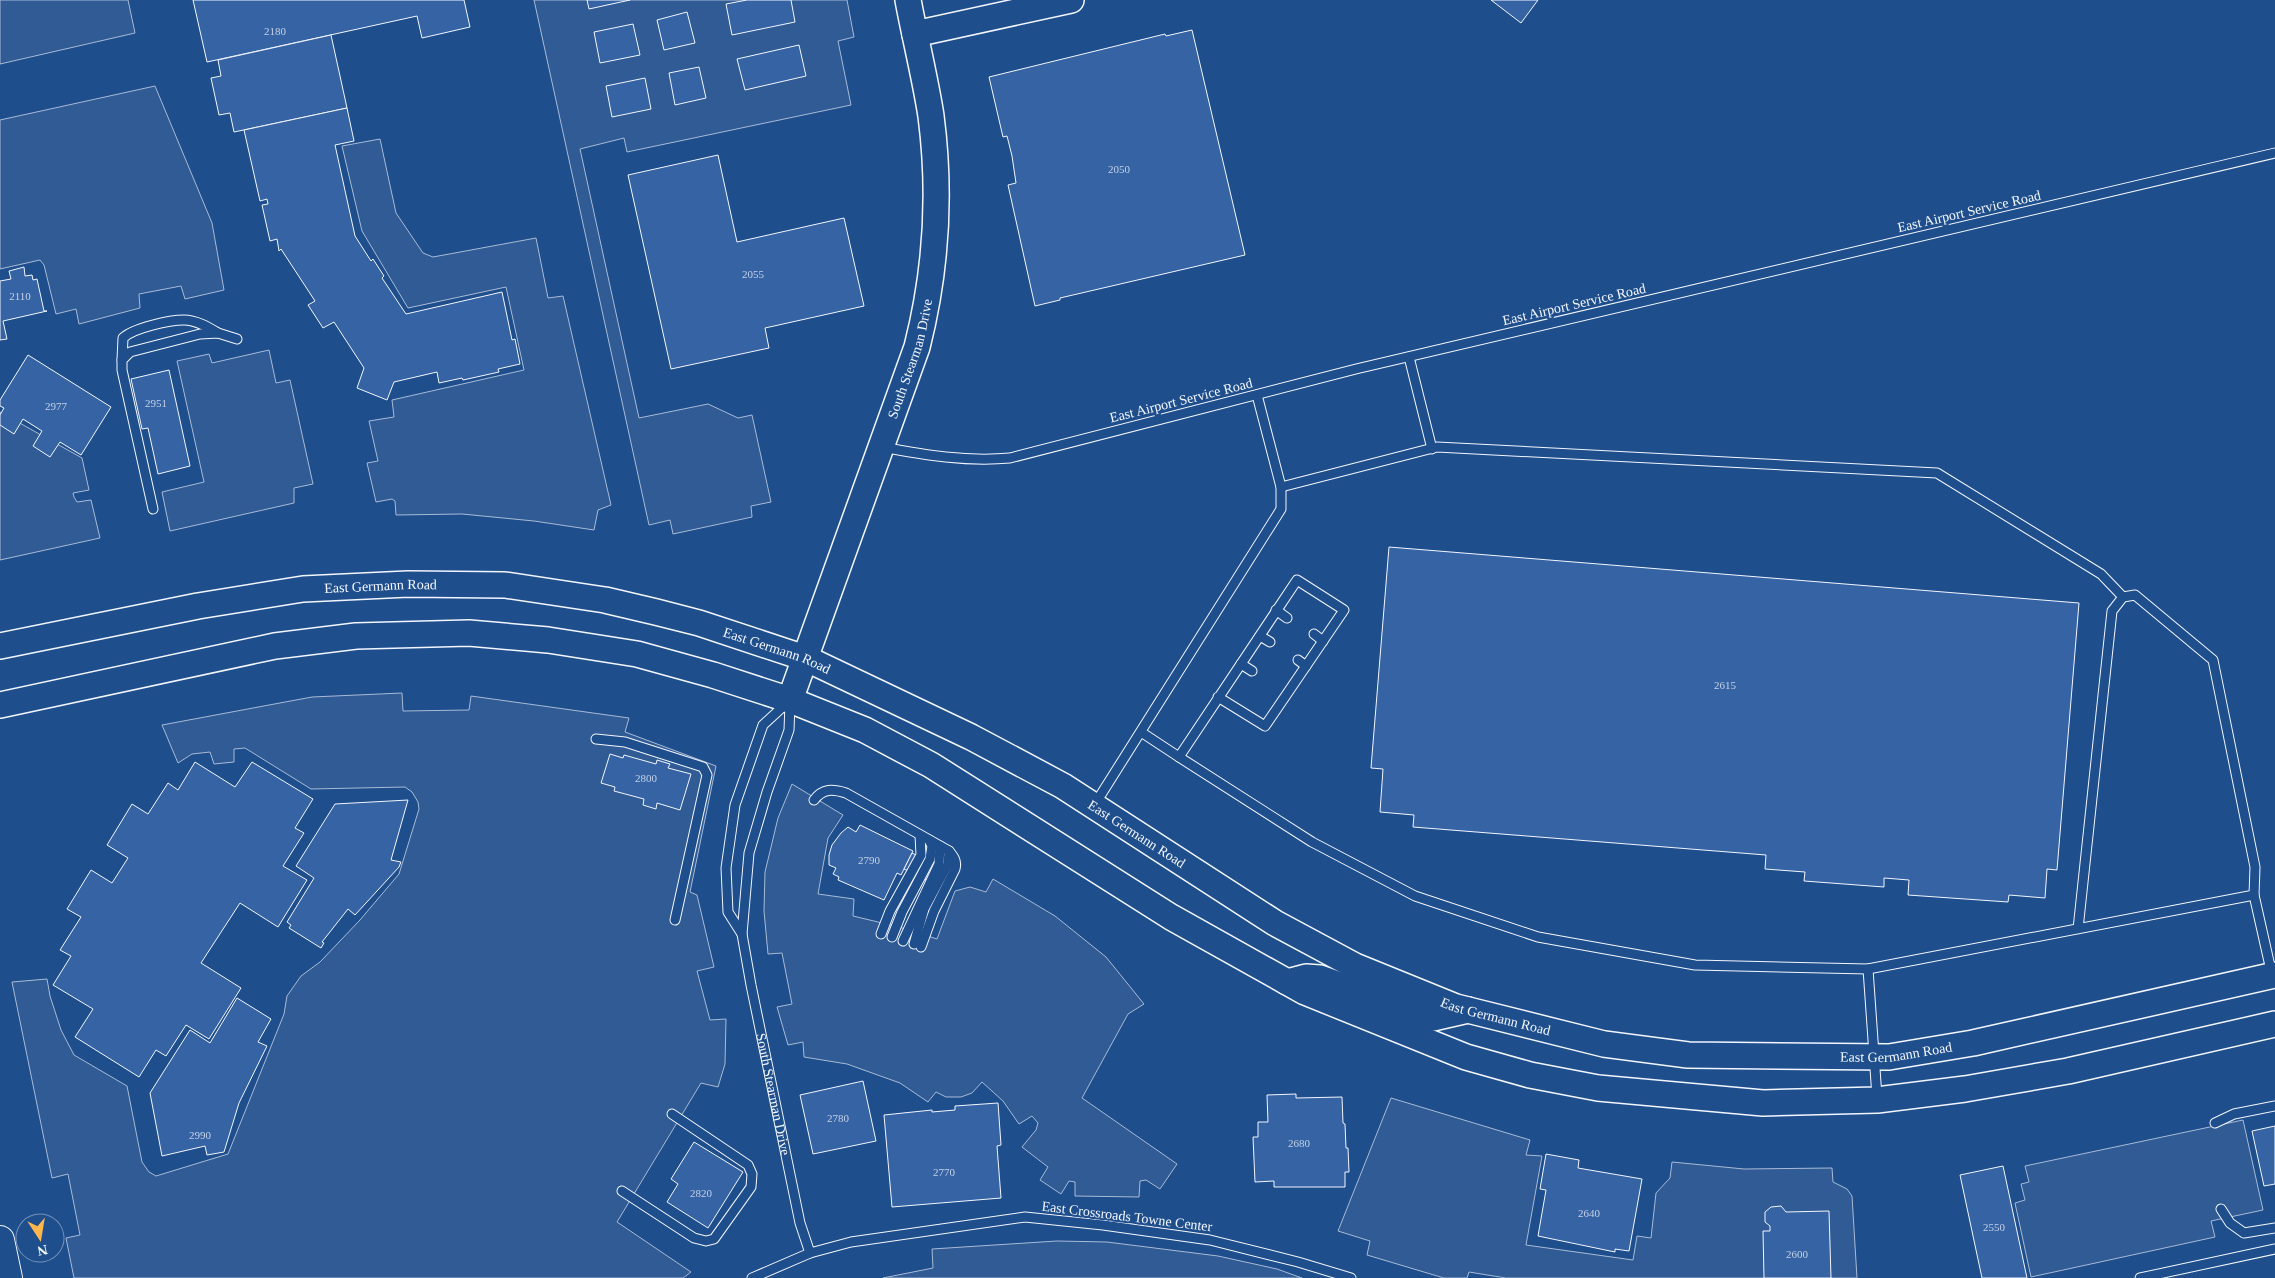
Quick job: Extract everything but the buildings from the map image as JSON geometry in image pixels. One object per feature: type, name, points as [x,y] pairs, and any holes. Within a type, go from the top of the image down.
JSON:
[{"type":"main road","name":"South Stearman Drive","points":[[790,700],[916,347],[927,306],[936,211],[935,164],[930,115],[908,0]]},
{"type":"main road","points":[[915,34],[1070,0]]},
{"type":"main road","name":"East Germann Road","points":[[0,646],[217,603],[303,589],[408,584],[505,584],[570,593],[648,610],[699,623],[805,658],[967,735],[1063,786],[1276,923],[1355,966],[1468,1010],[1604,1044],[1688,1055],[1889,1057],[1972,1043],[2274,975]]},
{"type":"main road","points":[[0,705],[275,646],[356,636],[469,633],[548,640],[637,654],[790,700],[865,730],[931,765],[1170,917],[1305,992],[1466,1056],[1530,1074],[1588,1086],[1667,1096],[1763,1103],[1877,1100],[1965,1089],[2068,1071],[2275,1024]]},
{"type":"main road","points":[[1287,982],[1306,977],[1320,978],[1434,1018],[1468,1010]]},
{"type":"main road","points":[[0,1240],[8,1278]]},
{"type":"lane","name":"East Airport Service Road","points":[[879,447],[936,457],[981,461],[1010,458],[1410,357],[2275,152]]},
{"type":"lane","points":[[153,509],[122,370],[123,338],[130,331],[185,320],[203,324],[218,333],[237,339]]},
{"type":"lane","points":[[122,360],[130,352],[200,334],[218,333]]},
{"type":"lane","points":[[1410,357],[1432,449]]},
{"type":"lane","points":[[1094,807],[1281,509],[1281,487],[1257,395]]},
{"type":"lane","points":[[1281,487],[1437,448],[1937,473],[2102,574],[2123,597]]},
{"type":"lane","points":[[1179,757],[1218,697],[1297,580],[1344,610],[1306,666],[1284,690],[1265,726],[1218,697]]},
{"type":"lane","points":[[2078,929],[2112,611],[2123,597],[2135,595],[2213,660],[2255,867],[2254,895],[2274,975]]},
{"type":"lane","points":[[1276,610],[1288,618]]},
{"type":"lane","points":[[1314,634],[1323,641]]},
{"type":"lane","points":[[1260,636],[1270,642]]},
{"type":"lane","points":[[1298,660],[1306,666]]},
{"type":"lane","points":[[1241,664],[1252,670]]},
{"type":"lane","name":"South Stearman Drive","points":[[742,934],[728,912],[726,868],[736,805],[763,725],[790,700]]},
{"type":"lane","name":"South Stearman Drive","points":[[790,700],[789,730],[749,853],[742,934],[750,985],[800,1223],[810,1253]]},
{"type":"lane","points":[[1141,732],[1312,842],[1415,896],[1538,937],[1695,965],[1868,970],[2254,895]]},
{"type":"lane","points":[[596,739],[625,742],[703,767],[707,776],[675,920]]},
{"type":"lane","points":[[814,800],[819,793],[832,789],[846,793],[949,852],[956,864],[955,869],[917,946]]},
{"type":"lane","points":[[882,934],[890,911],[921,855],[920,834]]},
{"type":"lane","points":[[892,937],[902,912],[930,859],[932,846],[929,840]]},
{"type":"lane","points":[[903,941],[939,864],[940,846]]},
{"type":"lane","points":[[1868,970],[1877,1100]]},
{"type":"lane","points":[[2215,1124],[2234,1114],[2275,1106]]},
{"type":"lane","points":[[622,1191],[694,1238],[706,1241],[714,1239],[751,1187],[752,1174],[748,1165],[672,1114]]},
{"type":"lane","points":[[2221,1209],[2230,1224],[2244,1233],[2275,1228]]},
{"type":"lane","name":"East Crossroads Towne Center","points":[[752,1278],[810,1253],[859,1241],[1025,1217],[1103,1225],[1210,1240],[1352,1278]]},
{"type":"lane","points":[[2140,1278],[2275,1249]]},
{"type":"shaded area","points":[[0,0],[128,0],[135,33],[0,64]]},
{"type":"shaded area","points":[[534,0],[847,0],[854,37],[838,41],[851,105],[627,152],[624,138],[580,149],[639,418],[708,404],[738,418],[752,415],[771,502],[751,506],[752,517],[673,534],[670,520],[649,525]]},
{"type":"shaded area","points":[[155,86],[212,223],[224,290],[185,299],[181,286],[139,294],[140,308],[79,324],[76,309],[56,314],[44,265],[40,260],[0,269],[0,120]]},
{"type":"shaded area","points":[[380,139],[396,213],[423,253],[433,257],[536,238],[548,298],[563,296],[611,505],[598,510],[594,530],[534,521],[462,514],[396,515],[395,501],[392,499],[376,502],[367,463],[378,461],[369,421],[394,417],[392,400],[524,370],[506,287],[408,308],[362,231],[342,146]]},
{"type":"shaded area","points":[[269,350],[276,383],[290,380],[313,484],[294,488],[294,503],[170,531],[162,492],[204,482],[177,361],[209,354],[212,363]]},
{"type":"shaded area","points":[[0,412],[82,458],[89,490],[73,493],[77,502],[91,500],[100,538],[0,560]]},
{"type":"shaded area","points":[[402,693],[403,711],[469,710],[471,696],[629,718],[625,732],[716,766],[690,892],[697,895],[714,967],[697,971],[710,1020],[726,1019],[725,1064],[718,1087],[701,1083],[617,1222],[691,1272],[683,1278],[74,1278],[66,1238],[80,1235],[68,1174],[52,1178],[12,982],[47,979],[50,996],[61,1030],[74,1055],[127,1086],[142,1162],[149,1172],[156,1176],[228,1154],[284,1014],[287,996],[301,976],[320,962],[360,920],[399,874],[419,809],[418,802],[412,792],[405,787],[311,789],[245,748],[234,749],[234,762],[214,764],[210,752],[192,754],[178,763],[162,725],[312,697]]},
{"type":"shaded area","points":[[792,784],[843,815],[828,838],[818,894],[854,899],[853,916],[899,927],[937,939],[955,891],[970,887],[986,892],[993,879],[1055,916],[1106,957],[1144,1004],[1128,1014],[1082,1098],[1177,1164],[1160,1189],[1146,1180],[1140,1181],[1139,1197],[1075,1196],[1075,1182],[1069,1181],[1061,1194],[1040,1180],[1048,1167],[1022,1147],[1036,1130],[1038,1123],[1032,1116],[1019,1124],[1003,1101],[982,1082],[972,1093],[961,1097],[946,1097],[936,1092],[928,1102],[900,1083],[847,1064],[804,1057],[803,1042],[788,1045],[777,1007],[792,1004],[782,953],[768,954],[764,911],[765,872],[778,818]]},
{"type":"shaded area","points":[[1391,1098],[1530,1140],[1526,1155],[1542,1156],[1526,1245],[1633,1260],[1637,1236],[1651,1238],[1656,1193],[1670,1178],[1672,1162],[1744,1169],[1832,1168],[1833,1182],[1847,1189],[1852,1196],[1857,1278],[1506,1278],[1469,1272],[1467,1278],[1444,1278],[1367,1255],[1370,1241],[1338,1231]]},
{"type":"shaded area","points":[[2243,1120],[2263,1210],[2211,1221],[2215,1237],[2031,1277],[2015,1203],[2025,1200],[2021,1184],[2029,1182],[2025,1166]]},
{"type":"shaded area","points":[[1057,1241],[1107,1242],[1218,1256],[1277,1269],[1302,1278],[883,1278],[933,1268],[932,1249]]}]
